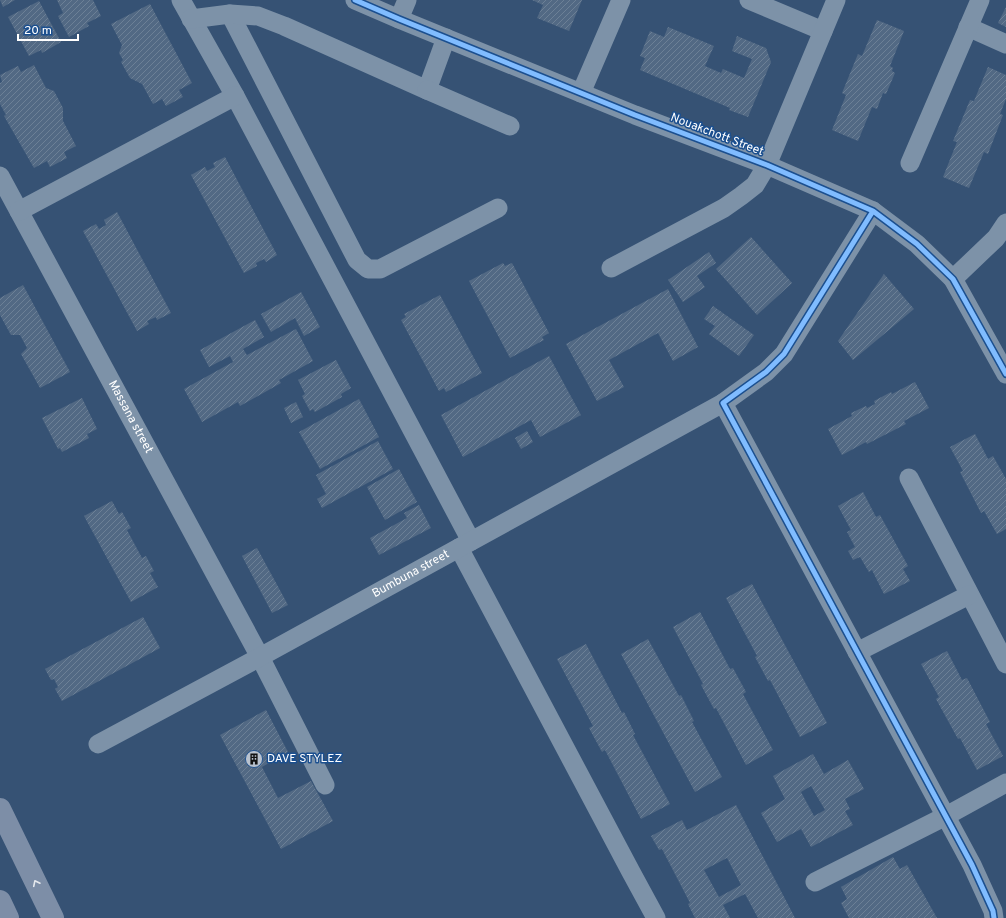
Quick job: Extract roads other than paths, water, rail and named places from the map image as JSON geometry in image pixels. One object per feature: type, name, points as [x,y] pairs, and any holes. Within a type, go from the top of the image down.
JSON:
[{"type":"main road","points":[[0,809],[53,918]]},
{"type":"main road","points":[[0,901],[8,918]]},
{"type":"street","points":[[181,0],[235,96],[465,545],[630,872],[656,918]]},
{"type":"street","name":"Nouakchott Street","points":[[355,0],[581,93],[767,165],[873,211],[917,244],[953,279],[1006,374]]},
{"type":"street","points":[[399,19],[407,0]]},
{"type":"street","points":[[581,93],[621,0]]},
{"type":"street","points":[[749,0],[823,31]]},
{"type":"street","points":[[610,268],[724,208],[755,184],[767,165],[836,0]]},
{"type":"street","points":[[910,163],[980,0]]},
{"type":"street","points":[[191,19],[230,14],[258,16],[284,26],[510,126]]},
{"type":"street","points":[[230,14],[357,260],[368,269],[380,269],[498,208]]},
{"type":"street","points":[[968,27],[1006,44]]},
{"type":"street","points":[[427,90],[446,38]]},
{"type":"street","points":[[19,211],[235,96]]},
{"type":"street","name":"Massana street","points":[[0,176],[260,657],[325,785]]},
{"type":"street","name":"Bumbuna street","points":[[98,744],[260,657],[723,403],[766,372],[784,354],[873,211]]},
{"type":"street","points":[[953,279],[996,238],[1006,223]]},
{"type":"street","points":[[723,403],[972,865],[993,911],[994,918]]},
{"type":"street","points":[[909,478],[1006,664]]},
{"type":"street","points":[[857,652],[969,595]]},
{"type":"street","points":[[814,882],[946,816],[1006,783]]},
{"type":"place","name":"DAVE STYLEZ","points":[[254,759]]}]
